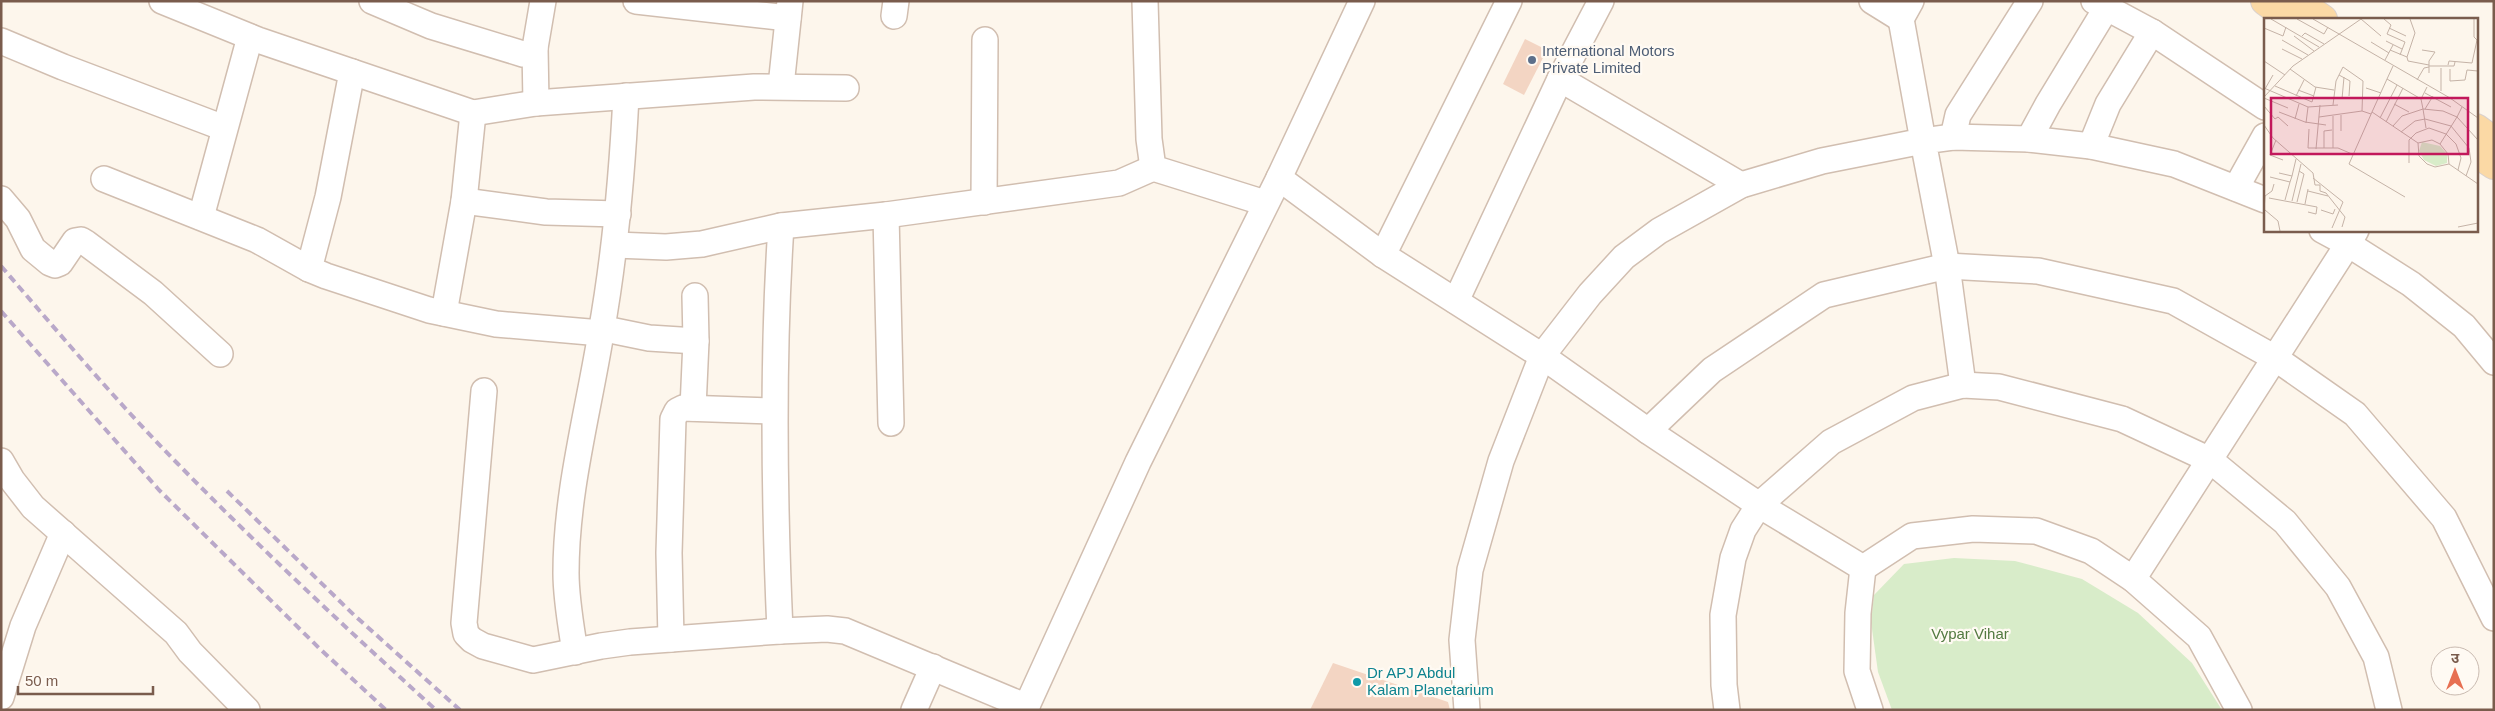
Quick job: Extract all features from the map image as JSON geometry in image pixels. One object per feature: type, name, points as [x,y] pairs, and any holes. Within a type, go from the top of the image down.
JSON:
[{"type":"main road","points":[[2265,1],[2288,18]]},
{"type":"main road","points":[[2297,1],[2322,18]]},
{"type":"main road","points":[[2478,129],[2494,141]]},
{"type":"main road","points":[[2478,154],[2494,165]]},
{"type":"street","points":[[162,1],[250,37],[473,112],[536,103],[780,86],[846,88]]},
{"type":"street","points":[[372,1],[431,26],[507,51],[523,54],[530,53],[534,48]]},
{"type":"street","points":[[536,103],[534,48],[543,1]]},
{"type":"street","points":[[636,1],[789,10],[780,86]]},
{"type":"street","points":[[1145,1],[1149,139],[1153,168]]},
{"type":"street","points":[[484,390],[464,623],[466,634],[483,646],[533,660],[601,646],[671,639],[780,630],[845,630],[1026,708],[1138,462],[1279,178],[1362,1]]},
{"type":"street","points":[[1383,255],[1509,1]]},
{"type":"street","points":[[1456,300],[1560,79],[1601,1]]},
{"type":"street","points":[[1872,1],[1906,10],[1923,141],[1947,266],[1963,385]]},
{"type":"street","points":[[1953,137],[1958,115],[2030,1]]},
{"type":"street","points":[[2030,138],[2101,4],[2152,32],[2264,106]]},
{"type":"street","points":[[2091,146],[2108,104],[2152,32]]},
{"type":"street","points":[[200,218],[250,37]]},
{"type":"street","points":[[984,202],[985,40]]},
{"type":"street","points":[[1,41],[224,128]]},
{"type":"street","points":[[309,270],[328,197],[352,72]]},
{"type":"street","points":[[1560,79],[1741,186]]},
{"type":"street","points":[[575,652],[569,614],[566,573],[569,522],[576,464],[601,333],[615,245],[626,96]]},
{"type":"street","points":[[444,313],[464,201],[473,112]]},
{"type":"street","points":[[1466,710],[1462,640],[1470,570],[1501,461],[1542,356],[1590,294],[1624,257],[1660,231],[1741,186],[1822,161],[1953,137],[2030,138],[2091,146],[2174,164],[2264,200]]},
{"type":"street","points":[[2236,188],[2264,138]]},
{"type":"street","points":[[615,245],[666,247],[702,244],[780,226],[886,215],[1119,183],[1153,168],[1265,203]]},
{"type":"street","points":[[1279,178],[1383,255],[1542,356],[1648,431],[1759,505],[1863,568]]},
{"type":"street","points":[[104,179],[257,240],[309,270],[444,313],[496,324],[601,333],[605,329],[649,338],[696,341]]},
{"type":"street","points":[[1,199],[18,219],[33,248],[50,263],[55,265],[60,263],[70,245],[75,241],[81,240],[153,293],[220,354]]},
{"type":"street","points":[[464,201],[537,211],[618,214]]},
{"type":"street","points":[[886,215],[891,423]]},
{"type":"street","points":[[780,226],[774,328],[775,528],[780,630]]},
{"type":"street","points":[[2326,231],[2352,237],[2464,326],[2494,362]]},
{"type":"street","points":[[2133,578],[2352,237]]},
{"type":"street","points":[[1648,431],[1712,370],[1824,295],[1947,266],[2038,271],[2173,301],[2276,358],[2355,414],[2444,518],[2494,618]]},
{"type":"street","points":[[693,408],[696,341],[695,296]]},
{"type":"street","points":[[1728,710],[1724,685],[1723,615],[1733,558],[1743,530],[1759,505],[1831,442],[1913,398],[1963,385],[1999,387],[2122,419],[2210,460],[2285,522],[2338,587],[2376,657],[2389,710]]},
{"type":"street","points":[[671,639],[669,553],[673,419],[677,411],[683,408],[774,411]]},
{"type":"street","points":[[1,461],[26,500],[176,634],[190,652],[247,710]]},
{"type":"street","points":[[1863,568],[1912,536],[1973,530],[2036,531],[2091,551],[2133,578],[2199,637],[2239,710]]},
{"type":"street","points":[[1,697],[23,626],[63,533]]},
{"type":"street","points":[[1863,568],[1858,613],[1857,671],[1870,710]]},
{"type":"street","points":[[914,710],[933,667]]},
{"type":"green space","name":"Vypar Vihar","points":[[1954,558],[2015,561],[2082,579],[2138,613],[2192,663],[2222,710],[1892,710],[1878,672],[1871,622],[1874,595],[1904,564]]},
{"type":"building","points":[[1525,39],[1547,50],[1524,95],[1503,84]]},
{"type":"building","name":"Dr APJ Abdul Kalam Planetarium","points":[[1333,663],[1448,702],[1450,710],[1310,710]]},
{"type":"railway","points":[[1,266],[110,391],[178,464],[305,589],[436,710]]},
{"type":"railway","points":[[1,311],[159,490],[319,648],[386,710]]},
{"type":"railway","points":[[227,491],[354,615],[460,710]]},
{"type":"place","name":"International Motors Private Limited","points":[[1532,60]]},
{"type":"place","name":"Dr APJ Abdul Kalam Planetarium","points":[[1357,682]]}]
